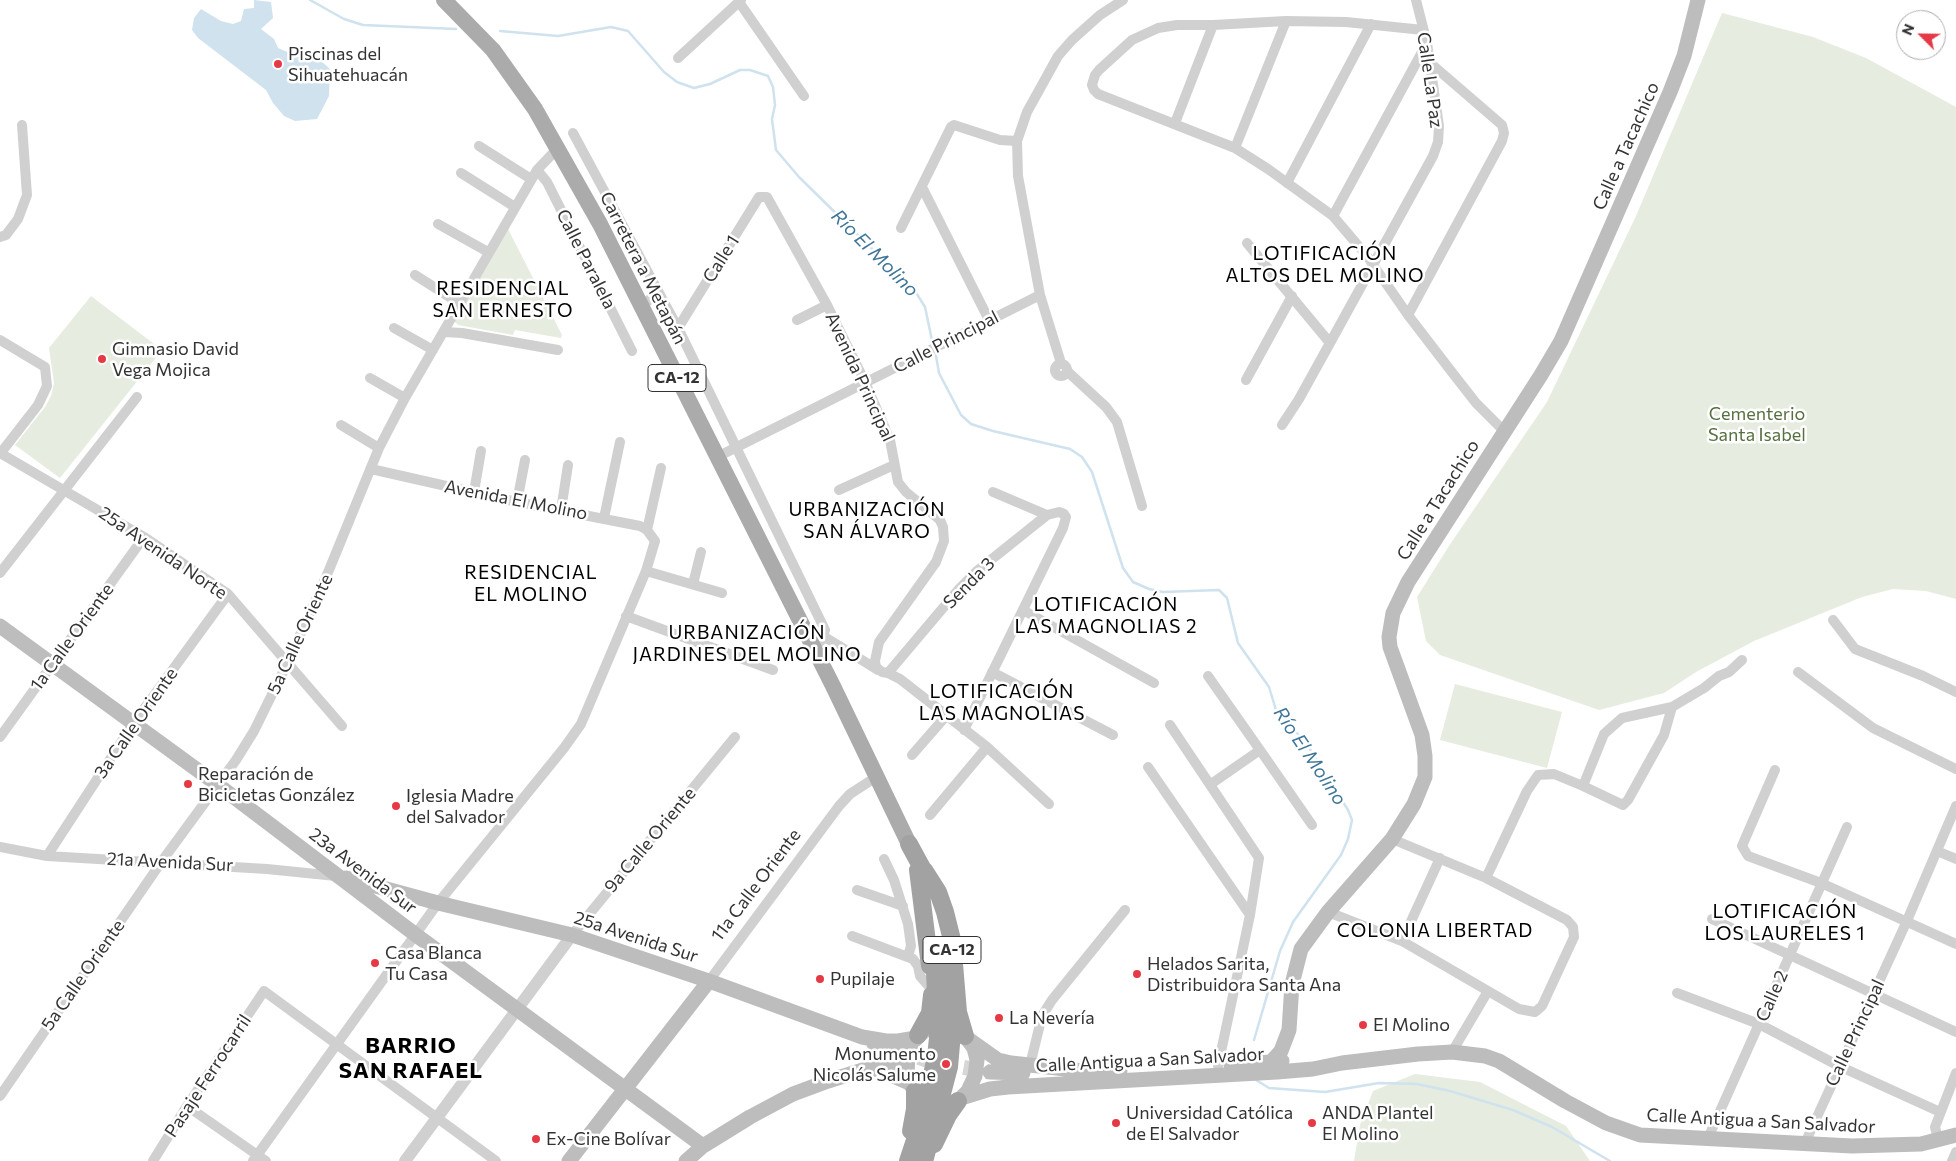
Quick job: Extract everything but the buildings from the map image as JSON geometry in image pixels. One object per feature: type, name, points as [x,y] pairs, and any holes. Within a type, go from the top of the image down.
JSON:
[{"type":"highway","points":[[909,844],[921,870],[940,954],[938,1038],[936,1057],[922,1119],[921,1160]]},
{"type":"highway","name":"CA-12","points":[[917,1037],[927,1020],[931,1007],[932,990],[940,954]]},
{"type":"highway","name":"CA-12","points":[[940,954],[966,1037]]},
{"type":"highway","points":[[903,1161],[914,1117],[912,1087]]},
{"type":"highway","points":[[921,1160],[959,1099]]},
{"type":"main road","name":"Calle a Tacachico","points":[[1278,1065],[1292,1050],[1294,1041],[1294,1030],[1290,1017],[1292,984],[1301,949],[1328,912],[1392,839],[1414,804],[1422,787],[1426,766],[1422,735],[1390,647],[1390,625],[1393,613],[1405,587],[1561,341],[1670,92],[1687,47],[1698,0]]},
{"type":"main road","name":"Carretera a Metapán","points":[[446,1],[493,50],[535,109],[600,224],[717,457],[819,642],[873,778],[888,799],[909,844]]},
{"type":"main road","name":"23a Avenida Sur","points":[[0,626],[218,785],[416,935],[703,1146]]},
{"type":"main road","name":"25a Avenida Sur","points":[[339,876],[438,903],[572,935],[709,981],[857,1035],[886,1041],[898,1041],[917,1037]]},
{"type":"main road","name":"11a Calle Oriente","points":[[569,1161],[709,981]]},
{"type":"main road","points":[[855,1072],[877,1069],[912,1087],[923,1098],[934,1103],[946,1104],[959,1099],[972,1083],[977,1069],[975,1051],[966,1037],[955,1029],[943,1025],[932,1027],[917,1037],[909,1051],[907,1062],[907,1075],[912,1087]]},
{"type":"main road","points":[[857,1035],[893,1049]]},
{"type":"main road","points":[[686,1161],[703,1146],[750,1117],[794,1094],[855,1072],[872,1067],[888,1066],[894,1060],[893,1052],[857,1035]]},
{"type":"main road","name":"Calle Antigua a San Salvador","points":[[966,1037],[998,1060],[1084,1071],[1278,1065]]},
{"type":"main road","name":"Calle Antigua a San Salvador","points":[[959,1099],[990,1089],[1008,1087],[1327,1060],[1342,1063],[1452,1052],[1485,1056],[1499,1061],[1606,1123],[1640,1135],[1875,1146],[1921,1144],[1956,1135]]},
{"type":"main road","points":[[990,1072],[1052,1075],[1084,1071]]},
{"type":"street","points":[[1123,0],[1100,15],[1072,40],[1058,56],[1027,112],[1017,141],[1018,176],[1040,295],[1064,367],[1106,407],[1117,422],[1142,506]]},
{"type":"street","name":"Calle La Paz","points":[[1282,424],[1299,399],[1330,343],[1433,156],[1438,142],[1439,126],[1427,43],[1416,0]]},
{"type":"street","points":[[678,58],[740,1],[804,96]]},
{"type":"street","points":[[1424,30],[1371,24],[1286,21],[1176,25],[1158,28],[1132,40],[1095,75],[1092,84],[1098,94],[1235,148],[1251,157],[1333,216],[1372,264],[1408,315],[1476,403],[1504,430]]},
{"type":"street","points":[[1235,148],[1286,21]]},
{"type":"street","points":[[1287,184],[1371,24]]},
{"type":"street","points":[[1175,123],[1213,25]]},
{"type":"street","points":[[1333,216],[1427,43]]},
{"type":"street","points":[[1408,315],[1502,141],[1504,134],[1502,125],[1429,62]]},
{"type":"street","points":[[0,237],[6,236],[18,219],[27,195],[22,125]]},
{"type":"street","points":[[901,228],[952,125],[1000,140],[1017,141]]},
{"type":"street","points":[[573,133],[678,328],[737,447],[825,630],[819,642],[900,679],[987,747],[1050,804]]},
{"type":"street","points":[[480,146],[534,174]]},
{"type":"street","name":"5a Calle Oriente","points":[[0,1096],[254,731],[287,664],[380,448],[404,398],[534,174],[557,149]]},
{"type":"street","points":[[461,173],[515,207]]},
{"type":"street","name":"Calle Paralela","points":[[534,174],[546,182],[632,351]]},
{"type":"street","points":[[922,187],[990,320]]},
{"type":"street","name":"Calle 1","points":[[678,328],[759,197],[767,197]]},
{"type":"street","name":"Avenida Principal","points":[[767,197],[827,306],[865,382],[890,440],[894,454],[896,477],[901,486],[940,520],[943,528],[944,541],[936,562],[882,636],[875,662],[881,670]]},
{"type":"street","points":[[438,224],[488,252]]},
{"type":"street","points":[[1247,243],[1330,343]]},
{"type":"street","points":[[415,275],[459,303]]},
{"type":"street","points":[[642,307],[658,292]]},
{"type":"street","name":"Calle Principal","points":[[717,457],[1040,295]]},
{"type":"street","points":[[1246,380],[1292,296]]},
{"type":"street","points":[[797,320],[827,306]]},
{"type":"street","points":[[394,328],[432,350]]},
{"type":"street","points":[[444,332],[462,333],[558,350]]},
{"type":"street","points":[[0,340],[44,367],[46,386],[38,405],[0,453]]},
{"type":"street","points":[[370,378],[404,398]]},
{"type":"street","points":[[0,572],[137,398]]},
{"type":"street","points":[[341,425],[380,448]]},
{"type":"street","points":[[604,518],[620,442]]},
{"type":"street","points":[[474,492],[482,451]]},
{"type":"street","name":"25a Avenida Norte","points":[[0,453],[144,537],[228,594],[342,726]]},
{"type":"street","points":[[517,502],[525,460]]},
{"type":"street","points":[[561,510],[568,465]]},
{"type":"street","points":[[839,490],[894,465]]},
{"type":"street","points":[[255,1158],[438,903],[564,748],[586,714],[646,571],[655,541],[647,530],[661,468]]},
{"type":"street","name":"Avenida El Molino","points":[[371,469],[517,502],[604,518],[640,526],[647,530]]},
{"type":"street","points":[[964,730],[1066,523],[1064,514],[1059,512],[1047,515],[994,492]]},
{"type":"street","name":"Senda 3","points":[[881,670],[968,580],[1047,515]]},
{"type":"street","name":"1a Calle Oriente","points":[[0,738],[144,537]]},
{"type":"street","points":[[692,584],[701,552]]},
{"type":"street","points":[[646,571],[722,593]]},
{"type":"street","name":"3a Calle Oriente","points":[[47,856],[133,724],[228,594]]},
{"type":"street","points":[[1023,610],[1154,683]]},
{"type":"street","points":[[626,616],[773,670]]},
{"type":"street","points":[[1833,620],[1855,648],[1956,692]]},
{"type":"street","points":[[1583,786],[1604,734],[1622,718],[1672,707],[1704,688],[1719,676],[1729,672],[1742,660]]},
{"type":"street","points":[[992,672],[1112,735]]},
{"type":"street","points":[[1798,672],[1873,728],[1956,768]]},
{"type":"street","points":[[1208,676],[1312,825]]},
{"type":"street","points":[[1486,878],[1527,791],[1538,775],[1554,774],[1623,805],[1628,800],[1664,735],[1672,707]]},
{"type":"street","points":[[912,755],[946,716]]},
{"type":"street","points":[[1170,726],[1211,784],[1259,858],[1250,915],[1218,1066]]},
{"type":"street","name":"9a Calle Oriente","points":[[405,1161],[572,935],[735,737]]},
{"type":"street","points":[[930,815],[987,747]]},
{"type":"street","points":[[1211,784],[1260,750]]},
{"type":"street","points":[[1148,767],[1250,915]]},
{"type":"street","points":[[1776,770],[1742,846],[1748,856],[1821,883],[1956,944]]},
{"type":"street","name":"11a Calle Oriente","points":[[709,981],[839,806],[850,794],[873,778]]},
{"type":"street","name":"Calle Principal","points":[[1805,1143],[1906,923],[1956,806]]},
{"type":"street","name":"Calle 2","points":[[1708,1138],[1847,827]]},
{"type":"street","points":[[1328,912],[1402,941],[1519,1009],[1535,1012],[1542,1006],[1574,937],[1573,927],[1567,920],[1486,878],[1392,839]]},
{"type":"street","name":"21a Avenida Sur","points":[[0,848],[47,856],[267,868],[339,876]]},
{"type":"street","points":[[1937,851],[1956,859]]},
{"type":"street","points":[[1402,941],[1440,858]]},
{"type":"street","points":[[884,859],[903,906],[910,941],[908,956]]},
{"type":"street","points":[[857,890],[903,906]]},
{"type":"street","points":[[1030,1065],[1042,1016],[1052,1000],[1125,910]]},
{"type":"street","points":[[1712,919],[1872,995],[1956,1032]]},
{"type":"street","points":[[852,936],[908,956],[916,962],[920,976],[932,990]]},
{"type":"street","name":"Pasaje Ferrocarril","points":[[153,1161],[187,1106],[264,991],[336,1045]]},
{"type":"street","points":[[1452,1052],[1488,991]]},
{"type":"street","points":[[1677,993],[1760,1024],[1839,1066],[1940,1112]]},
{"type":"street","points":[[336,1045],[496,1161]]},
{"type":"street","points":[[1938,1139],[1935,1127],[1956,1073]]},
{"type":"street","points":[[187,1106],[255,1158],[266,1161]]},
{"type":"green space","name":"Cementerio Santa Isabel","points":[[1722,13],[1813,37],[1866,58],[1956,107],[1956,599],[1926,591],[1893,589],[1862,597],[1754,641],[1696,672],[1664,693],[1599,710],[1440,655],[1426,641],[1417,597],[1449,546],[1547,402],[1636,216]]},
{"type":"green space","points":[[508,229],[562,335],[561,338],[515,330],[513,335],[458,325],[454,321]]},
{"type":"green space","points":[[91,296],[162,350],[60,478],[15,445],[45,407],[51,396],[54,383],[49,348]]},
{"type":"green space","points":[[1455,684],[1562,712],[1547,768],[1440,740]]},
{"type":"green space","points":[[1415,1074],[1480,1082],[1566,1126],[1590,1161],[1354,1161],[1360,1125],[1373,1091]]},
{"type":"water","name":"Piscinas del Sihuatehuacán","points":[[254,0],[271,2],[273,18],[261,29],[274,39],[278,48],[304,59],[319,59],[330,69],[329,96],[317,119],[295,121],[284,116],[273,103],[266,90],[198,38],[192,30],[194,18],[201,9],[221,21],[233,24],[241,21],[244,9],[254,8]]},
{"type":"waterway","name":"Río El Molino","points":[[310,0],[344,19],[363,25],[456,29]]},
{"type":"waterway","name":"Río El Molino","points":[[500,31],[558,36],[611,27],[628,31],[664,72],[677,82],[694,88],[710,84],[740,70],[750,70],[768,76],[773,87],[775,105],[772,119],[776,150],[799,177],[915,291],[925,307],[933,345]]},
{"type":"waterway","name":"Río El Molino","points":[[935,350],[939,373],[961,415],[971,424],[1070,449],[1082,457],[1092,472],[1123,568],[1133,582],[1149,589],[1163,592],[1219,590],[1227,598],[1238,643],[1269,687],[1276,710],[1306,743],[1348,810],[1352,820],[1348,839],[1341,855],[1293,922],[1280,951],[1254,1040]]},
{"type":"waterway","name":"Río El Molino","points":[[1256,1080],[1269,1088],[1325,1092],[1379,1083],[1417,1084],[1450,1091],[1513,1110],[1552,1127],[1610,1161]]},
{"type":"tunnel","points":[[897,1050],[929,1061],[989,1072]]},
{"type":"place","name":"Piscinas del Sihuatehuacán","points":[[278,64]]},
{"type":"place","name":"Gimnasio David Vega Mojica","points":[[102,359]]},
{"type":"place","name":"Reparación de Bicicletas González","points":[[188,784]]},
{"type":"place","name":"Iglesia Madre del Salvador","points":[[396,806]]},
{"type":"place","name":"Casa Blanca Tu Casa","points":[[375,963]]},
{"type":"place","name":"Helados Sarita, Distribuidora Santa Ana","points":[[1137,974]]},
{"type":"place","name":"Pupilaje","points":[[820,979]]},
{"type":"place","name":"La Nevería","points":[[999,1018]]},
{"type":"place","name":"El Molino","points":[[1363,1025]]},
{"type":"place","name":"Monumento Nicolás Salume","points":[[946,1064]]},
{"type":"place","name":"Universidad Católica de El Salvador","points":[[1116,1123]]},
{"type":"place","name":"ANDA Plantel El Molino","points":[[1312,1123]]},
{"type":"place","name":"Ex-Cine Bolívar","points":[[536,1139]]},
{"type":"district","name":"LOTIFICACIÓN ALTOS DEL MOLINO","points":[[1325,265]]},
{"type":"district","name":"RESIDENCIAL SAN ERNESTO","points":[[503,300]]},
{"type":"district","name":"URBANIZACIÓN SAN ÁLVARO","points":[[867,521]]},
{"type":"district","name":"RESIDENCIAL EL MOLINO","points":[[531,584]]},
{"type":"district","name":"LOTIFICACIÓN LAS MAGNOLIAS 2","points":[[1106,616]]},
{"type":"district","name":"URBANIZACIÓN JARDINES DEL MOLINO","points":[[747,644]]},
{"type":"district","name":"LOTIFICACIÓN LAS MAGNOLIAS","points":[[1002,703]]},
{"type":"district","name":"LOTIFICACIÓN LOS LAURELES 1","points":[[1785,923]]},
{"type":"district","name":"COLONIA LIBERTAD","points":[[1435,931]]},
{"type":"district","name":"BARRIO SAN RAFAEL","points":[[411,1058]]}]
